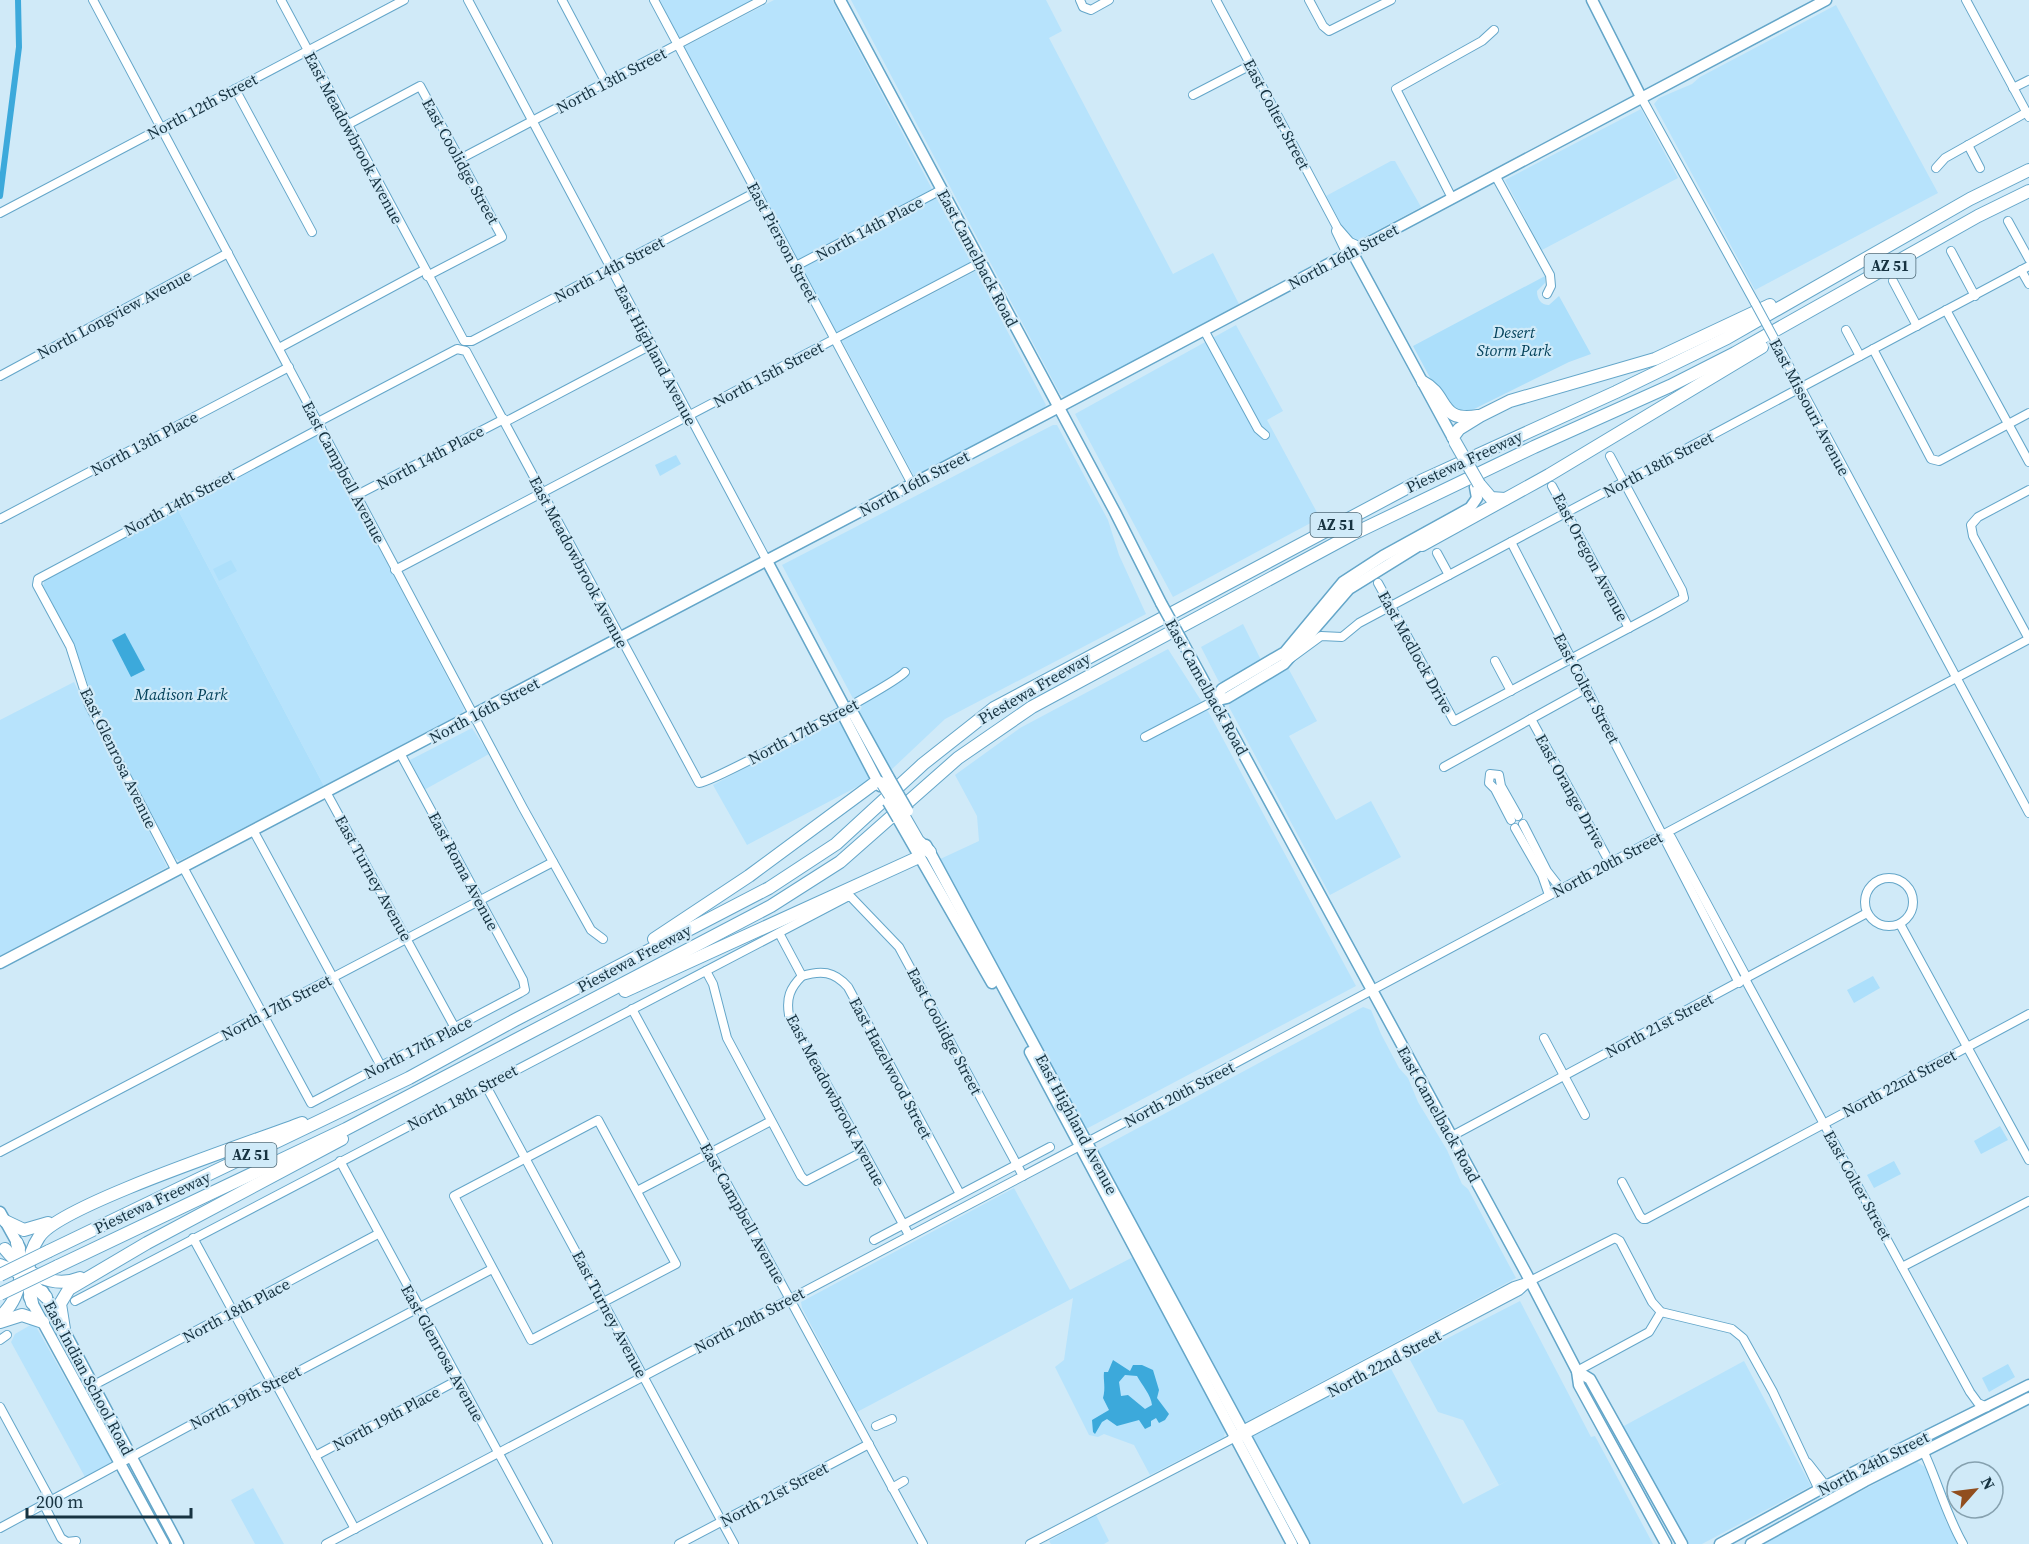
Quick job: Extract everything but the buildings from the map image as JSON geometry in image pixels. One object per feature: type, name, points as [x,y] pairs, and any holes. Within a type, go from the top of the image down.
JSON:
[{"type":"highway","points":[[1970,199],[1983,185],[2029,162]]},
{"type":"highway","name":"Piestewa Freeway","points":[[0,1275],[323,1121],[769,888],[804,866],[856,826],[954,737],[1012,698],[1414,484],[1625,388],[1727,338],[1970,199],[2029,170]]},
{"type":"highway","name":"Piestewa Freeway","points":[[0,1294],[346,1129],[791,895],[854,850],[975,744],[1032,707],[1353,534],[1670,386],[1803,316],[1978,216],[2029,191]]},
{"type":"highway","points":[[1978,216],[1996,213],[2029,198]]},
{"type":"highway","points":[[1506,498],[1496,500],[1481,488],[1454,439],[1459,429],[1480,416],[1540,391],[1608,373],[1681,349],[1791,295],[1850,261],[1873,255]]},
{"type":"highway","points":[[1422,545],[1506,498],[1793,328],[1803,316]]},
{"type":"highway","points":[[1423,382],[1432,386],[1446,410],[1454,415],[1466,418],[1480,416]]},
{"type":"highway","points":[[515,1020],[559,991],[697,912],[882,782],[925,855],[572,1017],[523,1037]]},
{"type":"highway","points":[[3,1216],[19,1229],[30,1230],[58,1220],[184,1167],[314,1118],[406,1072],[450,1054]]},
{"type":"highway","points":[[64,1329],[62,1298],[69,1289],[92,1274],[420,1096],[457,1071]]},
{"type":"highway","points":[[0,1317],[12,1304],[39,1238],[58,1220]]},
{"type":"highway","points":[[17,1243],[32,1303]]},
{"type":"highway","points":[[2,1245],[46,1297]]},
{"type":"highway","points":[[0,1265],[58,1282],[92,1274]]},
{"type":"highway","points":[[0,1322],[22,1315],[43,1322]]},
{"type":"main road","name":"East Missouri Avenue","points":[[1592,0],[1641,97]]},
{"type":"main road","name":"North 16th Street","points":[[0,963],[1059,407],[1824,0]]},
{"type":"main road","name":"East Camelback Road","points":[[843,1],[1161,603],[1530,1281],[1577,1371],[1579,1385],[1666,1544]]},
{"type":"main road","name":"East Colter Street","points":[[1353,251],[1454,439]]},
{"type":"main road","name":"North 18th Street","points":[[1214,700],[1237,692],[1290,659],[1349,589],[1478,510],[1481,488]]},
{"type":"main road","name":"North 18th Street","points":[[1214,700],[1222,689],[1285,652],[1343,582],[1383,556],[1470,508],[1481,488]]},
{"type":"main road","name":"East Highland Avenue","points":[[767,561],[845,708],[853,713],[882,782]]},
{"type":"main road","name":"East Highland Avenue","points":[[925,855],[1045,1072],[1187,1338],[1304,1544]]},
{"type":"main road","points":[[3,1216],[17,1243]]},
{"type":"main road","name":"East Indian School Road","points":[[46,1297],[178,1544]]},
{"type":"main road","name":"East Indian School Road","points":[[32,1303],[164,1544]]},
{"type":"main road","name":"East Camelback Road","points":[[1577,1371],[1590,1379],[1682,1544]]},
{"type":"main road","name":"North 24th Street","points":[[1719,1544],[2029,1385]]},
{"type":"main road","name":"North 24th Street","points":[[1751,1544],[1923,1451],[2029,1398]]},
{"type":"main road","name":"East Highland Avenue","points":[[1241,1435],[1293,1544]]},
{"type":"main road","points":[[1803,1516],[1805,1509],[1820,1499],[1824,1489],[1841,1487],[1912,1453],[1923,1451]]},
{"type":"street","name":"East Campbell Avenue","points":[[93,0],[473,715],[591,930],[603,939]]},
{"type":"street","name":"East Meadowbrook Avenue","points":[[281,0],[461,339]]},
{"type":"street","name":"North 12th Street","points":[[2,212],[404,0]]},
{"type":"street","name":"East Highland Avenue","points":[[468,0],[767,561]]},
{"type":"street","points":[[561,0],[606,83]]},
{"type":"street","name":"East Pierson Street","points":[[654,0],[912,484]]},
{"type":"street","name":"North 13th Street","points":[[460,159],[762,0]]},
{"type":"street","points":[[1080,0],[1083,7],[1091,10],[1109,0]]},
{"type":"street","name":"East Colter Street","points":[[1216,0],[1337,228],[1350,242],[1353,251]]},
{"type":"street","points":[[1309,0],[1323,26],[1329,31],[1391,0]]},
{"type":"street","points":[[1936,168],[1945,158],[2028,115],[1966,0]]},
{"type":"street","points":[[1452,198],[1396,89],[1482,41],[1494,30]]},
{"type":"street","points":[[1193,95],[1251,65]]},
{"type":"street","points":[[2013,88],[2029,80]]},
{"type":"street","name":"East Coolidge Street","points":[[347,124],[420,86],[502,237],[426,273]]},
{"type":"street","points":[[235,89],[312,232]]},
{"type":"street","name":"East Missouri Avenue","points":[[1641,97],[1755,303],[2029,813]]},
{"type":"street","points":[[1968,145],[1980,168]]},
{"type":"street","points":[[1495,174],[1550,275],[1551,286],[1547,294]]},
{"type":"street","name":"North 14th Place","points":[[796,266],[941,190]]},
{"type":"street","name":"North 14th Street","points":[[461,339],[472,341],[756,192]]},
{"type":"street","points":[[2008,221],[2029,259]]},
{"type":"street","name":"East Colter Street","points":[[1337,228],[1336,231],[1353,251]]},
{"type":"street","points":[[1951,251],[1975,296]]},
{"type":"street","name":"North Longview Avenue","points":[[0,376],[228,254]]},
{"type":"street","name":"North 15th Street","points":[[395,570],[981,262]]},
{"type":"street","points":[[2025,268],[2029,284]]},
{"type":"street","name":"North 18th Street","points":[[1290,659],[1321,636],[1338,637],[1345,634],[1355,626],[1449,575],[2025,268]]},
{"type":"street","points":[[279,348],[426,273]]},
{"type":"street","points":[[1893,281],[1917,326]]},
{"type":"street","points":[[1946,310],[2029,462]]},
{"type":"street","points":[[1204,330],[1258,429],[1265,435]]},
{"type":"street","points":[[1846,330],[1860,356]]},
{"type":"street","name":"North 14th Place","points":[[357,495],[651,345]]},
{"type":"street","name":"East Meadowbrook Avenue","points":[[457,349],[462,349],[468,354],[697,782]]},
{"type":"street","name":"North 14th Street","points":[[38,579],[457,349]]},
{"type":"street","points":[[1873,349],[1931,459],[1939,461],[2029,413]]},
{"type":"street","name":"North 13th Place","points":[[0,519],[288,367]]},
{"type":"street","points":[[1495,662],[1511,691],[1684,598],[1682,590],[1610,456]]},
{"type":"street","name":"East Oregon Avenue","points":[[1552,486],[1629,628]]},
{"type":"street","points":[[2029,490],[1978,517],[1971,525],[1973,536],[2029,639]]},
{"type":"street","name":"East Colter Street","points":[[1511,542],[1664,834],[1664,841],[1824,1123],[1970,1392],[1978,1403],[1988,1407]]},
{"type":"street","points":[[1437,553],[1449,575]]},
{"type":"street","name":"East Glenrosa Avenue","points":[[38,579],[38,585],[69,646],[89,705],[311,1103]]},
{"type":"street","name":"East Medlock Drive","points":[[1378,584],[1454,721],[1511,691]]},
{"type":"street","points":[[1344,622],[1355,626]]},
{"type":"street","name":"North 20th Street","points":[[326,1544],[1023,1176],[2029,639]]},
{"type":"street","name":"North 17th Street","points":[[697,782],[702,783],[898,680],[905,672]]},
{"type":"street","points":[[1444,767],[1587,688]]},
{"type":"street","name":"North 18th Street","points":[[1145,737],[1214,700]]},
{"type":"street","name":"East Orange Drive","points":[[1531,719],[1610,862]]},
{"type":"street","name":"East Roma Avenue","points":[[400,753],[523,980],[525,990]]},
{"type":"street","points":[[1549,895],[1542,876],[1517,822],[1501,786],[1499,775],[1490,774],[1489,783],[1517,822],[1547,872],[1561,889]]},
{"type":"street","name":"East Turney Avenue","points":[[326,792],[455,1028]]},
{"type":"street","points":[[254,830],[381,1066]]},
{"type":"street","name":"North 17th Street","points":[[0,1152],[553,862]]},
{"type":"street","points":[[1888,877],[1896,879],[1909,888],[1913,904],[1907,919],[1900,924],[1885,927],[1866,913],[1864,897],[1873,883],[1888,877]]},
{"type":"street","name":"East Coolidge Street","points":[[851,897],[899,947],[1023,1176]]},
{"type":"street","name":"North 18th Street","points":[[75,1301],[485,1084],[851,897]]},
{"type":"street","name":"North 21st Street","points":[[1452,1136],[1866,913]]},
{"type":"street","points":[[1900,924],[2029,1160]]},
{"type":"street","points":[[779,933],[802,976]]},
{"type":"street","points":[[706,971],[713,984],[727,1038],[806,1181],[862,1152]]},
{"type":"street","name":"East Hazelwood Street","points":[[802,976],[825,972],[841,979],[848,987],[960,1194]]},
{"type":"street","name":"East Meadowbrook Avenue","points":[[802,976],[790,991],[787,1002],[789,1015],[909,1235]]},
{"type":"street","name":"North 17th Place","points":[[311,1103],[525,990]]},
{"type":"street","name":"East Campbell Avenue","points":[[632,1009],[923,1544]]},
{"type":"street","name":"North 22nd Street","points":[[1622,1182],[1643,1219],[2029,1014]]},
{"type":"street","points":[[1544,1038],[1585,1114]]},
{"type":"street","name":"East Turney Avenue","points":[[485,1084],[734,1544]]},
{"type":"street","points":[[598,1120],[676,1264],[531,1340],[454,1196],[525,1158],[598,1120]]},
{"type":"street","points":[[637,1191],[771,1121]]},
{"type":"street","points":[[874,1240],[1050,1147]]},
{"type":"street","name":"East Glenrosa Avenue","points":[[339,1161],[548,1544]]},
{"type":"street","points":[[1902,1267],[2029,1201]]},
{"type":"street","name":"North 18th Place","points":[[94,1385],[378,1234]]},
{"type":"street","points":[[193,1238],[355,1528]]},
{"type":"street","name":"North 22nd Street","points":[[1030,1544],[1477,1309],[1519,1291],[1530,1281],[1615,1238],[1620,1241],[1652,1302],[1661,1312]]},
{"type":"street","name":"North 19th Street","points":[[0,1528],[131,1457],[492,1269]]},
{"type":"street","points":[[1577,1371],[1649,1332],[1661,1312],[1732,1329],[1743,1338],[1756,1358],[1808,1463],[1824,1489]]},
{"type":"street","name":"North 19th Place","points":[[315,1456],[458,1380]]},
{"type":"street","name":"East Colter Street","points":[[1970,1392],[1970,1415]]},
{"type":"street","points":[[0,1407],[47,1503],[61,1538],[67,1542],[76,1541]]},
{"type":"street","points":[[876,1426],[892,1419]]},
{"type":"street","points":[[1918,1440],[1963,1544]]},
{"type":"street","name":"North 21st Street","points":[[679,1544],[869,1444]]},
{"type":"street","points":[[892,1488],[904,1481]]},
{"type":"shaded area","points":[[660,0],[753,0],[679,38]]},
{"type":"shaded area","points":[[774,0],[832,0],[932,189],[798,261],[684,47]]},
{"type":"shaded area","points":[[851,0],[1046,0],[1062,31],[1049,38],[1173,274],[1213,253],[1239,304],[1070,395],[1064,397],[1060,394]]},
{"type":"shaded area","points":[[1836,5],[1938,193],[1755,290],[1654,104],[1659,98],[1692,84],[1700,77]]},
{"type":"shaded area","points":[[1641,109],[1678,178],[1542,250],[1505,180]]},
{"type":"shaded area","points":[[1391,161],[1395,161],[1421,207],[1357,241],[1348,237],[1326,196]]},
{"type":"shaded area","points":[[936,197],[971,262],[836,333],[801,267]]},
{"type":"shaded area","points":[[976,271],[1046,405],[914,476],[842,341]]},
{"type":"shaded area","points":[[1236,325],[1283,411],[1267,420],[1320,518],[1173,597],[1075,414]]},
{"type":"shaded area","points":[[1053,425],[1057,425],[1108,520],[1119,555],[1146,614],[945,719],[891,770],[782,565]]},
{"type":"shaded area","points":[[315,436],[320,437],[464,709],[462,713],[324,786],[177,508]]},
{"type":"shaded area","points":[[1243,624],[1262,662],[1224,683],[1219,682],[1201,647]]},
{"type":"shaded area","points":[[1168,649],[1209,713],[1356,986],[1085,1128],[938,860],[979,841],[977,816],[955,775],[1020,728]]},
{"type":"shaded area","points":[[1287,666],[1317,721],[1289,736],[1336,820],[1371,801],[1401,857],[1330,895],[1229,707],[1230,700]]},
{"type":"shaded area","points":[[74,682],[167,867],[0,956],[0,720]]},
{"type":"shaded area","points":[[838,719],[870,780],[747,845],[713,785]]},
{"type":"shaded area","points":[[472,728],[489,754],[424,790],[410,760]]},
{"type":"shaded area","points":[[1363,1007],[1371,1010],[1399,1068],[1408,1078],[1418,1102],[1447,1150],[1462,1184],[1468,1189],[1516,1278],[1244,1423],[1097,1150]]},
{"type":"shaded area","points":[[1014,1188],[1070,1290],[1133,1257],[1226,1427],[1224,1437],[1150,1475],[1134,1445],[1104,1434],[1098,1437],[1089,1435],[1055,1367],[1064,1360],[1073,1298],[857,1412],[802,1308],[801,1302]]},
{"type":"shaded area","points":[[1520,1301],[1591,1437],[1595,1436],[1653,1544],[1309,1544],[1251,1437],[1389,1365],[1463,1504],[1511,1479],[1499,1485],[1463,1420],[1438,1412],[1409,1358]]},
{"type":"shaded area","points":[[34,1323],[111,1460],[110,1463],[85,1477],[11,1342],[15,1334]]},
{"type":"shaded area","points":[[1744,1361],[1811,1486],[1702,1544],[1687,1544],[1622,1427]]},
{"type":"shaded area","points":[[1917,1462],[1925,1467],[1938,1493],[1945,1520],[1958,1544],[1760,1544]]},
{"type":"shaded area","points":[[253,1488],[284,1544],[255,1544],[231,1500]]},
{"type":"shaded area","points":[[1096,1515],[1109,1541],[1104,1544],[1051,1544],[1049,1541]]},
{"type":"green space","name":"Desert Storm Park","points":[[1545,276],[1545,283],[1537,291],[1539,299],[1542,303],[1549,305],[1559,296],[1591,354],[1569,362],[1462,415],[1443,402],[1413,346]]},
{"type":"green space","points":[[676,455],[681,464],[660,476],[655,465]]},
{"type":"green space","name":"Madison Park","points":[[177,508],[324,786],[179,861],[175,858],[99,714],[74,647],[43,586],[45,579]]},
{"type":"green space","points":[[231,560],[237,571],[219,581],[213,569]]},
{"type":"green space","points":[[1873,976],[1880,988],[1854,1003],[1847,990]]},
{"type":"green space","points":[[2000,1126],[2008,1140],[1981,1154],[1974,1141]]},
{"type":"green space","points":[[1894,1161],[1901,1174],[1874,1188],[1867,1175]]},
{"type":"green space","points":[[2008,1364],[2015,1377],[1989,1392],[1982,1378]]},
{"type":"water","points":[[125,633],[145,670],[131,677],[112,640]]},
{"type":"water","points":[[1113,1360],[1130,1371],[1133,1365],[1142,1365],[1153,1370],[1159,1390],[1157,1398],[1169,1414],[1165,1420],[1159,1423],[1156,1418],[1151,1421],[1151,1426],[1145,1429],[1139,1420],[1117,1426],[1107,1419],[1102,1422],[1095,1434],[1092,1420],[1109,1410],[1103,1398],[1104,1372],[1108,1372]],"holes":[[[1125,1375],[1137,1376],[1152,1405],[1145,1409],[1128,1395],[1121,1396],[1119,1382]]]},
{"type":"waterway","points":[[0,196],[19,47],[18,0]]}]
